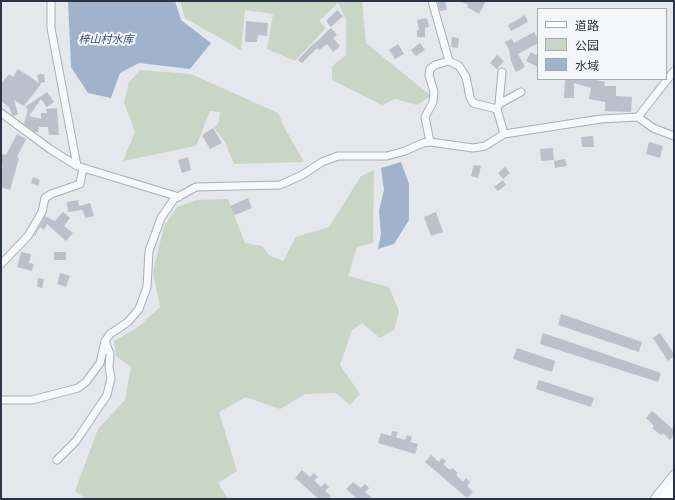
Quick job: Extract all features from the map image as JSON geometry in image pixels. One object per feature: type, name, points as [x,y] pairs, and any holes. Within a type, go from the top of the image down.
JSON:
[{"type":"main road","points":[[663,499],[674,485]]},
{"type":"street","points":[[1,264],[28,236],[42,212],[45,198],[51,194],[80,184],[80,167],[51,28],[51,1]]},
{"type":"street","points":[[432,1],[450,61]]},
{"type":"street","points":[[430,142],[425,117],[433,102],[434,92],[430,69],[435,65],[450,61],[459,66],[466,77],[470,97],[473,103],[498,106],[521,92]]},
{"type":"street","points":[[667,80],[674,71]]},
{"type":"street","points":[[502,72],[498,106],[504,134]]},
{"type":"street","points":[[638,117],[667,80]]},
{"type":"street","points":[[1,113],[50,149],[80,167],[179,197]]},
{"type":"street","points":[[1,400],[32,400],[78,388],[86,382],[100,363],[105,341],[110,334],[128,322],[139,309],[147,287],[149,251],[161,218],[174,199],[196,187],[280,185],[302,176],[322,162],[338,156],[387,156],[405,152],[423,143],[430,142],[473,148],[484,146],[504,134],[601,119],[638,117],[654,128],[674,136]]},
{"type":"street","points":[[57,460],[76,440],[107,395],[111,378],[109,367],[110,354],[105,341]]},
{"type":"street","points":[[654,499],[674,474]]},
{"type":"green space","points":[[180,1],[362,1],[366,43],[431,96],[417,105],[395,99],[382,105],[332,80],[332,66],[346,55],[346,19],[338,3],[319,21],[326,28],[295,61],[267,49],[273,14],[245,10],[241,50],[185,18]]},
{"type":"green space","points":[[140,70],[191,74],[278,113],[284,127],[304,162],[234,164],[225,142],[214,128],[219,122],[220,112],[210,111],[196,146],[123,161],[135,132],[124,102],[129,82]]},
{"type":"green space","points":[[374,170],[373,243],[357,247],[348,276],[389,287],[399,311],[394,330],[380,338],[362,323],[352,330],[340,365],[360,394],[350,405],[336,393],[305,394],[280,409],[246,397],[219,412],[237,471],[218,483],[228,499],[86,499],[75,491],[98,429],[125,400],[131,367],[116,356],[114,341],[138,327],[160,307],[153,272],[164,226],[177,207],[197,200],[228,199],[245,243],[262,246],[269,255],[283,261],[296,237],[329,227],[361,176]]},
{"type":"water","name":"梓山村水库","points":[[68,1],[175,1],[181,20],[211,43],[190,69],[139,63],[120,73],[111,98],[88,93],[71,67]]},
{"type":"water","points":[[401,162],[409,184],[409,220],[394,244],[378,249],[381,234],[379,211],[384,190],[381,168]]},
{"type":"building","points":[[437,1],[445,1],[447,10],[440,11]]},
{"type":"building","points":[[460,1],[486,1],[479,14],[467,7],[468,5]]},
{"type":"building","points":[[337,10],[343,16],[331,27],[326,21]]},
{"type":"building","points":[[525,15],[528,22],[511,31],[508,25]]},
{"type":"building","points":[[427,18],[429,27],[425,28],[425,37],[417,37],[417,30],[419,30],[417,20]]},
{"type":"building","points":[[246,21],[268,23],[267,36],[258,35],[257,42],[245,42]]},
{"type":"building","points":[[331,28],[337,35],[333,38],[340,46],[333,52],[327,44],[319,50],[317,48],[302,63],[298,60],[311,46]]},
{"type":"building","points":[[534,32],[537,37],[537,44],[518,54],[525,67],[516,72],[505,42],[512,39],[514,43]]},
{"type":"building","points":[[452,37],[459,38],[458,48],[451,47]]},
{"type":"building","points":[[420,43],[425,50],[416,56],[411,50]]},
{"type":"building","points":[[398,44],[404,54],[395,59],[389,50]]},
{"type":"building","points":[[531,52],[537,55],[537,66],[526,61]]},
{"type":"building","points":[[497,55],[504,61],[497,69],[490,63]]},
{"type":"building","points":[[18,69],[39,83],[37,75],[44,74],[45,82],[40,83],[41,84],[24,106],[14,100],[18,114],[13,116],[9,107],[1,101],[1,84],[9,74],[13,77]]},
{"type":"building","points":[[565,80],[596,80],[605,82],[604,86],[616,86],[616,96],[632,97],[631,112],[605,111],[605,102],[589,99],[591,88],[574,83],[574,98],[564,98]]},
{"type":"building","points":[[47,92],[54,102],[47,107],[41,99],[29,116],[41,119],[41,113],[47,113],[46,109],[57,108],[59,135],[49,135],[48,127],[39,127],[38,132],[35,132],[24,124],[28,109],[25,107]]},
{"type":"building","points":[[213,128],[222,143],[210,149],[202,135]]},
{"type":"building","points":[[17,134],[26,139],[17,157],[19,158],[10,190],[1,187],[1,171],[3,165],[1,165],[1,154],[6,155]]},
{"type":"building","points":[[593,136],[594,147],[582,147],[581,137]]},
{"type":"building","points":[[649,142],[663,146],[660,158],[646,154]]},
{"type":"building","points":[[553,148],[554,160],[541,161],[540,149]]},
{"type":"building","points":[[188,157],[191,170],[182,173],[178,160]]},
{"type":"building","points":[[565,159],[567,166],[555,168],[554,161]]},
{"type":"building","points":[[474,165],[481,166],[478,178],[471,176]]},
{"type":"building","points":[[505,167],[510,173],[503,179],[498,173]]},
{"type":"building","points":[[33,177],[40,180],[38,186],[31,183]]},
{"type":"building","points":[[503,180],[506,185],[498,191],[494,187]]},
{"type":"building","points":[[248,198],[252,208],[235,215],[230,206]]},
{"type":"building","points":[[78,200],[79,206],[90,203],[94,216],[85,218],[83,210],[68,212],[67,202]]},
{"type":"building","points":[[63,212],[70,218],[64,226],[73,233],[66,241],[47,224],[44,230],[40,227],[34,236],[45,216],[55,221]]},
{"type":"building","points":[[436,212],[443,232],[431,236],[424,217]]},
{"type":"building","points":[[21,252],[31,254],[29,263],[34,264],[32,271],[17,267]]},
{"type":"building","points":[[54,252],[66,252],[66,260],[54,260]]},
{"type":"building","points":[[60,273],[70,276],[66,287],[57,284]]},
{"type":"building","points":[[38,278],[44,279],[42,288],[37,287]]},
{"type":"building","points":[[561,314],[642,342],[639,352],[558,325]]},
{"type":"building","points":[[543,333],[661,373],[658,382],[540,344]]},
{"type":"building","points":[[660,333],[674,354],[674,356],[668,361],[653,338]]},
{"type":"building","points":[[517,348],[555,361],[552,372],[513,359]]},
{"type":"building","points":[[539,380],[594,398],[591,407],[536,389]]},
{"type":"building","points":[[652,411],[674,430],[674,435],[670,440],[663,433],[661,435],[652,428],[654,426],[646,418]]},
{"type":"building","points":[[392,431],[398,432],[396,437],[405,440],[407,435],[412,437],[410,442],[418,444],[415,454],[378,443],[381,433],[391,436]]},
{"type":"building","points":[[431,455],[439,462],[442,458],[446,461],[443,464],[450,470],[452,468],[458,473],[456,475],[463,482],[466,478],[470,482],[467,486],[473,492],[467,498],[425,462]]},
{"type":"building","points":[[302,470],[310,477],[314,473],[318,477],[314,480],[321,487],[325,483],[329,487],[325,491],[331,496],[328,499],[319,499],[295,478]]},
{"type":"building","points":[[353,482],[361,488],[365,484],[369,488],[365,492],[373,499],[357,499],[346,489]]}]
